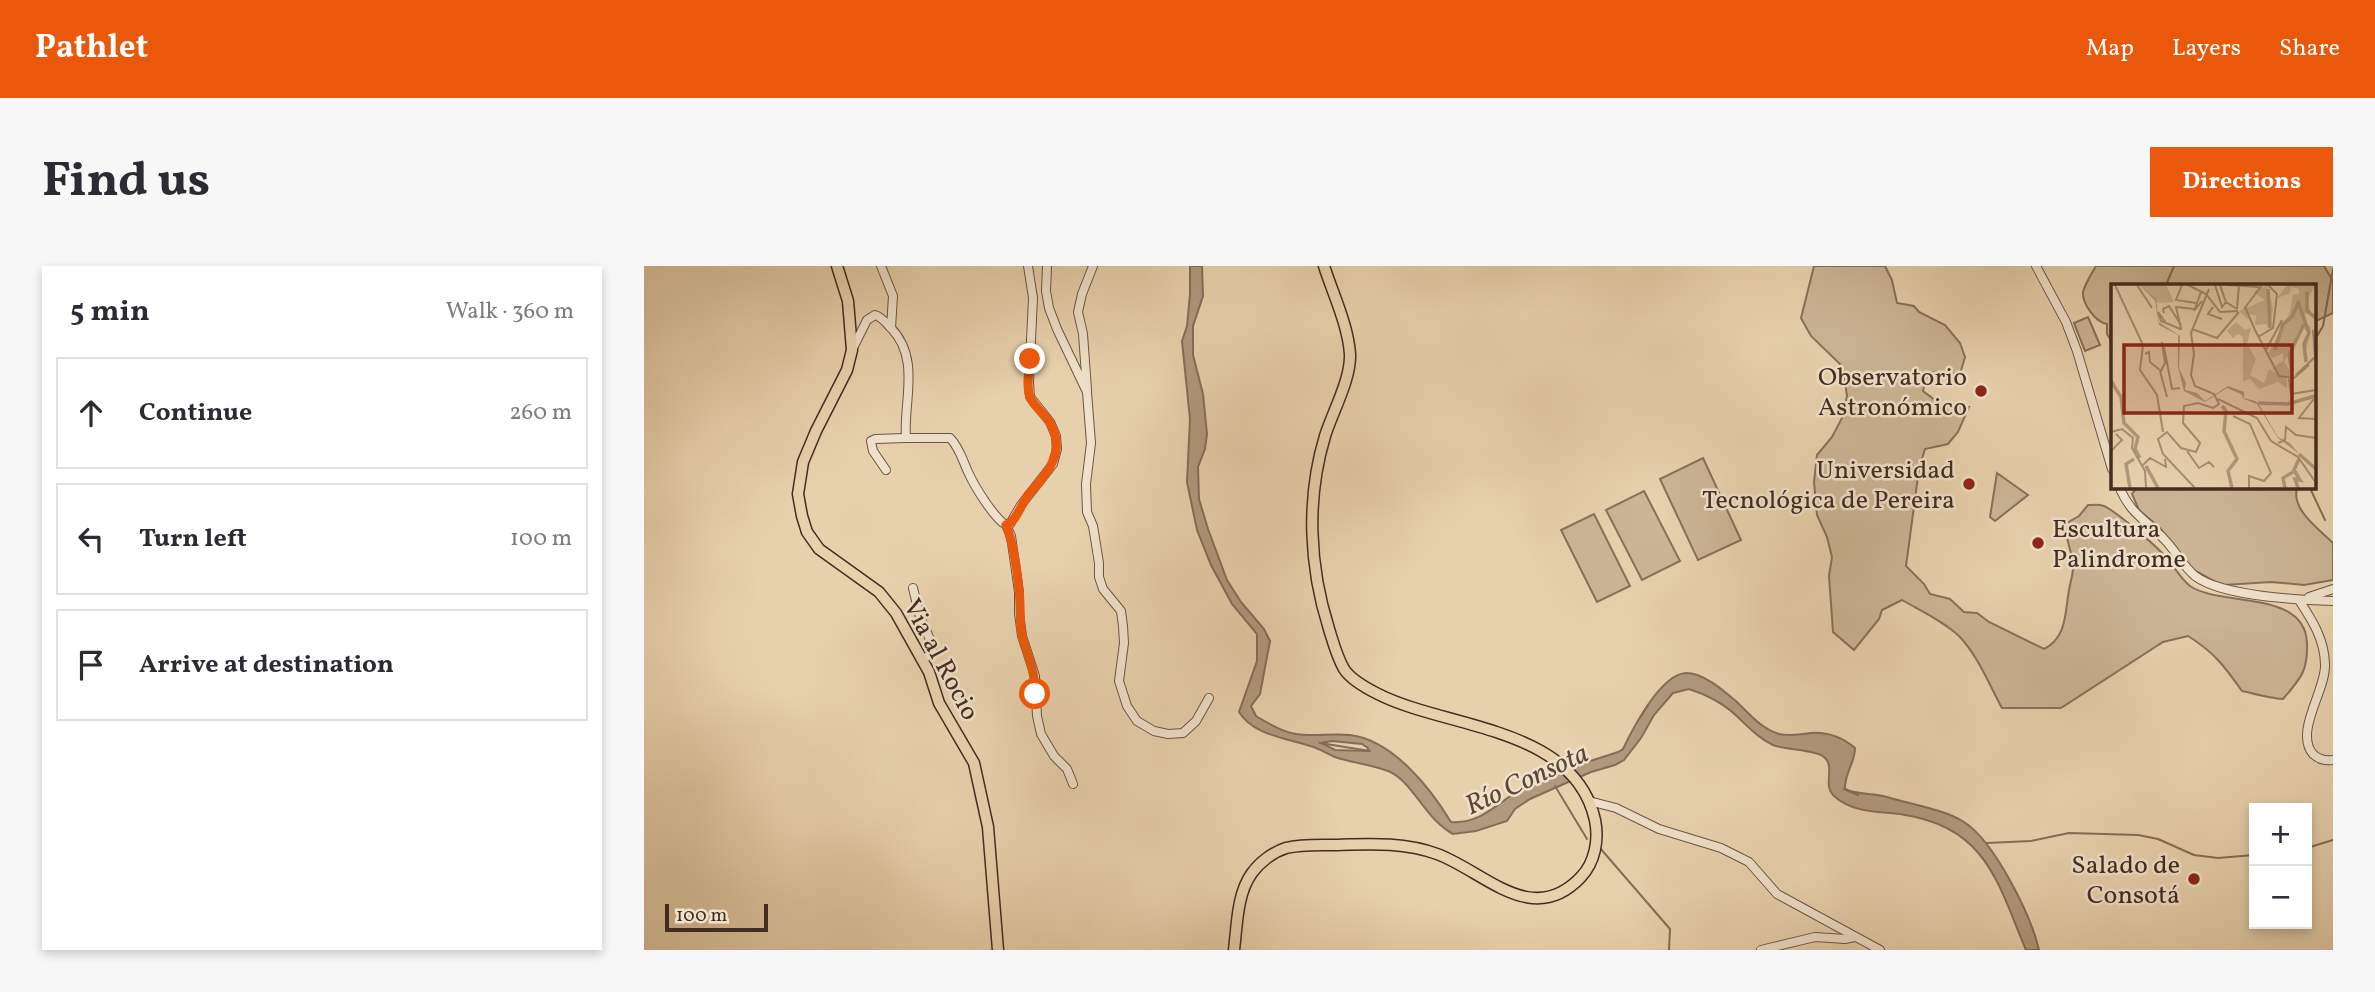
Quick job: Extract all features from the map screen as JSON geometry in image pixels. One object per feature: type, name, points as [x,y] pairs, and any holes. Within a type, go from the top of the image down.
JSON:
[{"type":"main road","name":"Via al Rocio","points":[[837,266],[848,301],[852,350],[847,370],[803,462],[798,494],[802,516],[807,532],[819,549],[879,592],[896,613],[929,672],[939,703],[974,763],[988,827],[998,950]]},
{"type":"main road","points":[[1234,950],[1240,909],[1249,876],[1266,859],[1287,848],[1303,845],[1411,846],[1441,855],[1500,889],[1525,897],[1550,896],[1578,879],[1588,867],[1597,841],[1596,823],[1589,801],[1577,783],[1547,753],[1511,736],[1390,700],[1353,679],[1344,669],[1323,610],[1314,568],[1312,537],[1317,470],[1325,437],[1347,376],[1350,354],[1324,266]]},
{"type":"street","points":[[881,266],[893,296],[891,328]]},
{"type":"street","points":[[1006,525],[1013,521],[1021,505],[1053,464],[1057,449],[1056,436],[1050,422],[1030,397],[1028,382],[1033,298],[1028,266]]},
{"type":"street","points":[[1047,266],[1046,291],[1049,308],[1087,392]]},
{"type":"street","points":[[1093,266],[1082,294],[1079,312],[1088,379],[1091,443],[1086,484],[1087,512],[1093,526],[1102,589],[1121,611],[1124,643],[1119,681],[1127,706],[1137,720],[1154,731],[1168,734],[1183,733],[1196,721],[1209,698]]},
{"type":"street","points":[[2036,266],[2066,322],[2077,351],[2111,466]]},
{"type":"street","points":[[852,350],[867,320],[875,315],[880,316],[899,336],[906,352],[909,377],[906,438]]},
{"type":"street","points":[[886,470],[873,451],[872,441],[875,439],[950,438],[956,444],[975,486],[998,519],[1006,525],[1019,592],[1022,636],[1035,676],[1037,716],[1041,734],[1054,756],[1067,769],[1073,784]]},
{"type":"street","points":[[2120,488],[2126,504],[2164,539],[2198,578],[2224,589],[2299,600],[2333,601]]},
{"type":"street","points":[[913,588],[920,617],[933,646],[931,654],[922,660]]},
{"type":"street","points":[[2299,600],[2333,589]]},
{"type":"street","points":[[2299,600],[2317,629],[2325,667],[2306,738],[2314,755],[2321,760],[2333,760]]},
{"type":"street","points":[[1589,801],[1616,808],[1659,829],[1721,848],[1749,862],[1777,894],[1880,950]]},
{"type":"street","points":[[1761,950],[1815,937],[1854,937]]},
{"type":"shaded area","points":[[1190,266],[1202,266],[1203,296],[1193,326],[1193,355],[1203,394],[1207,434],[1198,467],[1199,499],[1227,580],[1270,641],[1260,694],[1251,706],[1256,716],[1291,733],[1350,735],[1381,746],[1396,756],[1422,781],[1451,822],[1461,822],[1479,817],[1541,779],[1623,749],[1641,716],[1667,682],[1686,673],[1693,674],[1720,688],[1756,721],[1773,732],[1787,735],[1823,734],[1850,744],[1855,748],[1855,753],[1845,789],[1926,807],[1964,822],[1987,845],[2010,880],[2039,950],[2026,950],[2007,903],[1986,863],[1972,846],[1955,832],[1933,822],[1905,815],[1868,811],[1842,802],[1834,796],[1829,787],[1829,766],[1824,757],[1767,742],[1721,704],[1689,689],[1673,693],[1654,715],[1624,760],[1530,799],[1515,809],[1507,821],[1476,831],[1453,834],[1434,819],[1405,783],[1388,771],[1335,757],[1317,748],[1271,735],[1245,720],[1239,712],[1257,661],[1257,634],[1232,604],[1211,565],[1197,530],[1187,482],[1190,419],[1182,341],[1187,326]],"holes":[[[1332,741],[1362,744],[1368,751],[1335,750],[1321,743]]]},
{"type":"shaded area","points":[[1814,266],[1885,266],[1892,280],[1897,303],[1914,306],[1919,312],[1945,325],[1960,343],[1965,357],[1960,374],[1928,372],[1923,391],[1943,406],[1969,407],[1958,432],[1948,444],[1925,449],[1919,469],[1906,566],[1930,594],[1950,599],[1964,612],[1977,613],[1989,622],[2044,649],[2052,644],[2061,631],[2073,573],[2065,524],[2079,516],[2088,505],[2102,505],[2154,545],[2190,586],[2221,596],[2259,602],[2292,614],[2303,626],[2307,643],[2306,661],[2299,679],[2283,699],[2242,691],[2218,660],[2188,636],[2163,642],[2061,708],[2002,708],[1978,661],[1959,636],[1902,600],[1882,610],[1879,619],[1854,650],[1833,632],[1829,576],[1832,557],[1817,515],[1814,482],[1817,455],[1832,437],[1842,418],[1847,396],[1843,367],[1811,336],[1801,318]]},
{"type":"shaded area","points":[[2096,266],[2324,266],[2333,281],[2333,313],[2316,321],[2316,284],[2111,284],[2111,340],[2107,334],[2107,324],[2094,316],[2087,306],[2083,296],[2085,286]]},
{"type":"shaded area","points":[[2088,317],[2100,345],[2085,351],[2074,323]]},
{"type":"shaded area","points":[[1703,458],[1741,540],[1698,560],[1660,479]]},
{"type":"shaded area","points":[[1997,473],[2028,495],[1995,521],[1990,517]]},
{"type":"shaded area","points":[[2136,488],[2297,488],[2296,495],[2302,511],[2333,543],[2333,580],[2304,585],[2271,582],[2224,585],[2216,582],[2189,567],[2160,528],[2139,510],[2132,494]]},
{"type":"shaded area","points":[[1644,491],[1680,561],[1642,580],[1606,510]]},
{"type":"shaded area","points":[[1594,514],[1630,586],[1597,602],[1561,530]]},
{"type":"waterway","points":[[2166,284],[2174,266]]},
{"type":"waterway","points":[[2316,338],[2323,326],[2333,269]]},
{"type":"waterway","points":[[2310,488],[2325,520]]},
{"type":"waterway","name":"Río Consota","points":[[1640,718],[1648,705]]},
{"type":"waterway","name":"Río Consota","points":[[1320,743],[1370,751]]},
{"type":"waterway","points":[[1555,786],[1587,839]]},
{"type":"waterway","name":"Río Consota","points":[[1844,789],[1858,795]]},
{"type":"waterway","points":[[1987,843],[2031,841],[2069,833],[2138,835],[2158,839],[2194,855],[2218,858],[2249,855]]},
{"type":"waterway","points":[[2312,846],[2333,840]]},
{"type":"waterway","points":[[1600,848],[1670,929],[1669,950]]},
{"type":"place","name":"Observatorio Astronómico","points":[[1981,391]]},
{"type":"place","name":"Universidad Tecnológica de Pereira","points":[[1969,484]]},
{"type":"place","name":"Escultura Palindrome","points":[[2038,543]]},
{"type":"place","name":"Salado de Consotá","points":[[2194,879]]},
{"type":"route","points":[[1030,359],[1030,397],[1050,422],[1056,436],[1057,449],[1053,464],[1021,505],[1013,521],[1006,525],[1019,592],[1022,636],[1035,676],[1035,694]]}]
